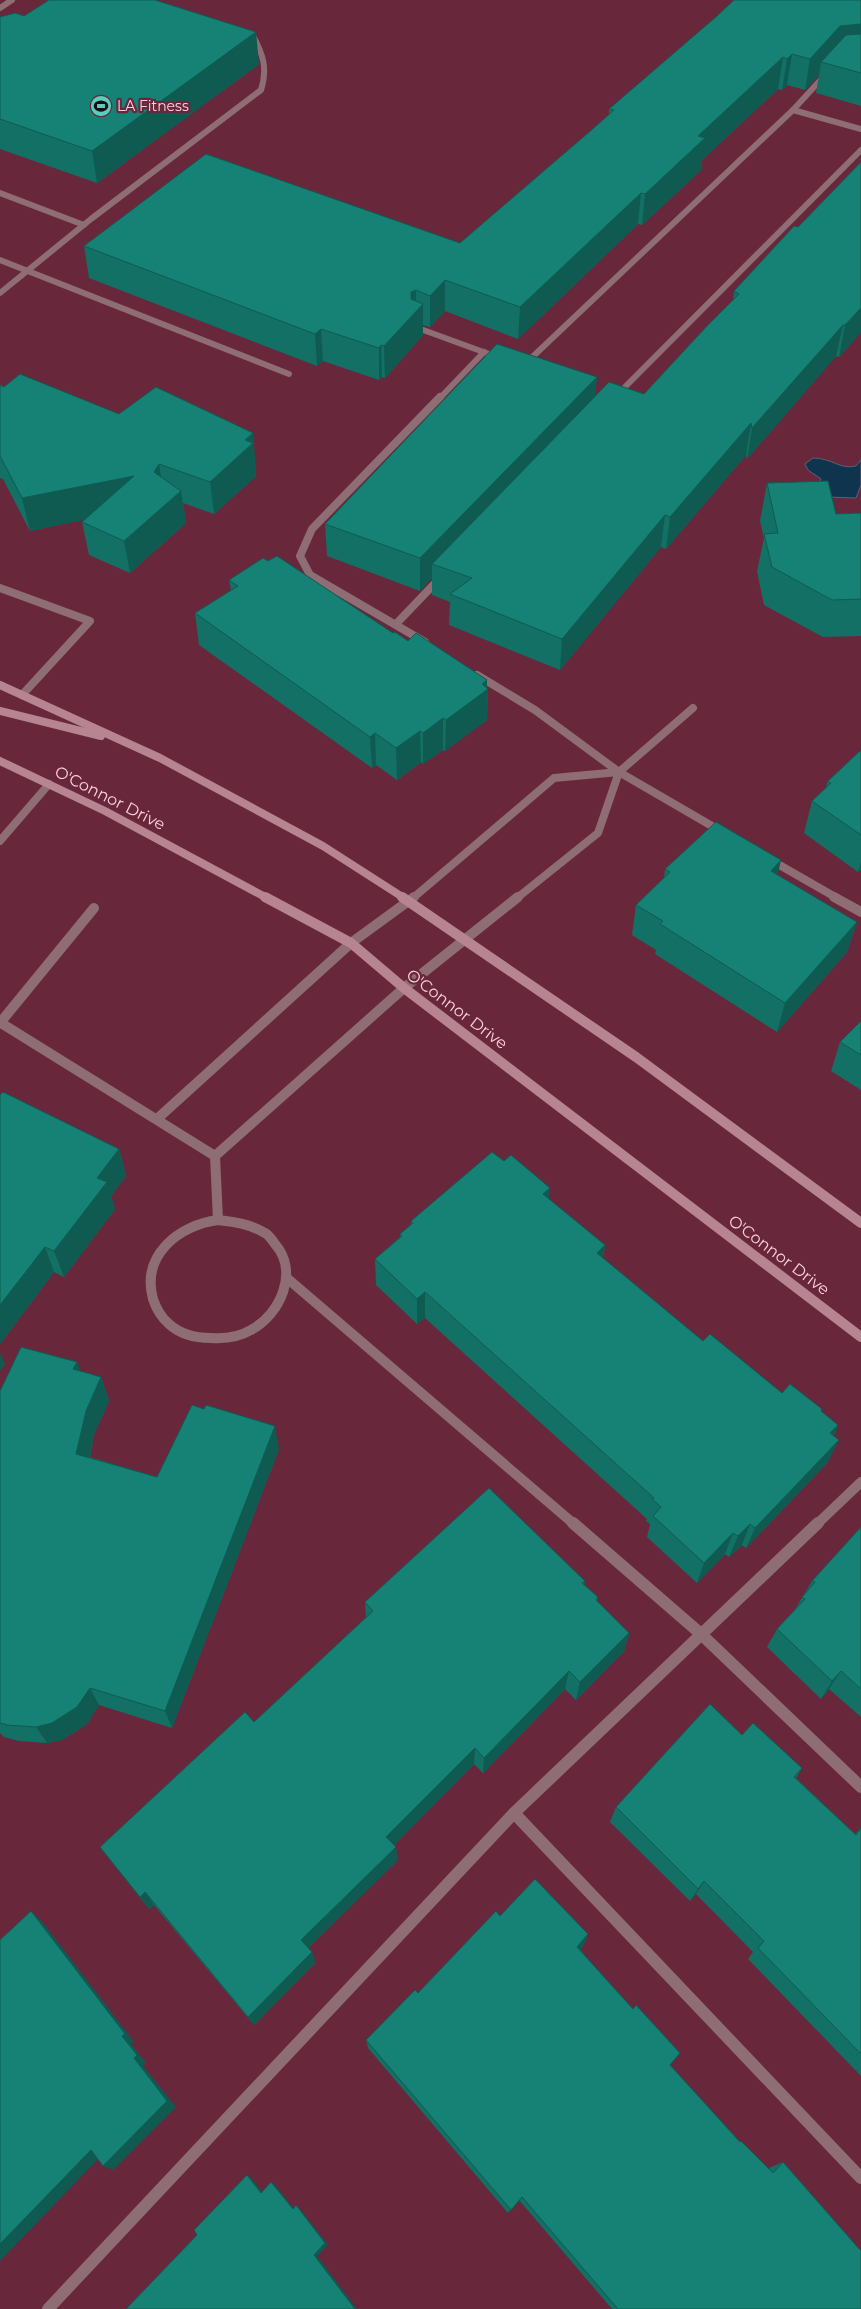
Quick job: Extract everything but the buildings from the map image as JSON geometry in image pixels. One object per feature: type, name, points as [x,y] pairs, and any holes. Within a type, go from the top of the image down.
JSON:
[{"type":"main road","points":[[0,686],[160,758],[323,846],[409,901],[636,1057],[861,1223]]},
{"type":"main road","points":[[0,711],[126,742]]},
{"type":"main road","name":"O'Connor Drive","points":[[0,761],[105,811],[351,943],[404,988],[861,1337]]},
{"type":"lane","points":[[0,8],[12,0]]},
{"type":"lane","points":[[0,293],[84,225],[261,90],[265,78],[265,56],[252,34],[243,31]]},
{"type":"lane","points":[[532,370],[519,365],[793,110],[832,68]]},
{"type":"lane","points":[[793,110],[861,129]]},
{"type":"lane","points":[[609,403],[861,150]]},
{"type":"lane","points":[[0,193],[84,225]]},
{"type":"lane","points":[[0,260],[288,374]]},
{"type":"lane","points":[[415,327],[499,358]]},
{"type":"lane","points":[[437,649],[310,575],[300,556],[312,529],[484,352]]},
{"type":"lane","points":[[396,624],[444,574]]},
{"type":"lane","points":[[0,588],[90,620],[22,695]]},
{"type":"lane","points":[[469,670],[535,710],[618,772],[731,837]]},
{"type":"lane","points":[[215,1156],[404,988],[598,833],[618,772],[693,708]]},
{"type":"lane","points":[[158,1119],[351,943],[409,901],[554,778],[618,772]]},
{"type":"lane","points":[[0,841],[49,784]]},
{"type":"lane","points":[[757,852],[861,912]]},
{"type":"lane","points":[[94,908],[0,1023],[215,1156]]},
{"type":"lane","points":[[215,1156],[218,1220]]},
{"type":"lane","points":[[218,1220],[240,1222],[260,1230],[276,1243],[285,1259],[288,1279],[283,1299],[271,1316],[253,1330],[231,1338],[208,1340],[186,1335],[167,1324],[154,1307],[150,1288],[152,1268],[160,1250],[176,1235],[196,1224],[218,1220]]},
{"type":"lane","points":[[288,1279],[345,1326],[701,1634],[861,1787]]},
{"type":"lane","points":[[48,2309],[514,1813],[861,1482]]},
{"type":"lane","points":[[514,1813],[861,2178]]},
{"type":"water","points":[[813,458],[850,467],[856,466],[861,460],[861,485],[856,498],[828,497],[820,482],[821,479],[808,470],[805,464]]},
{"type":"place","name":"LA Fitness","points":[[101,106]]}]
